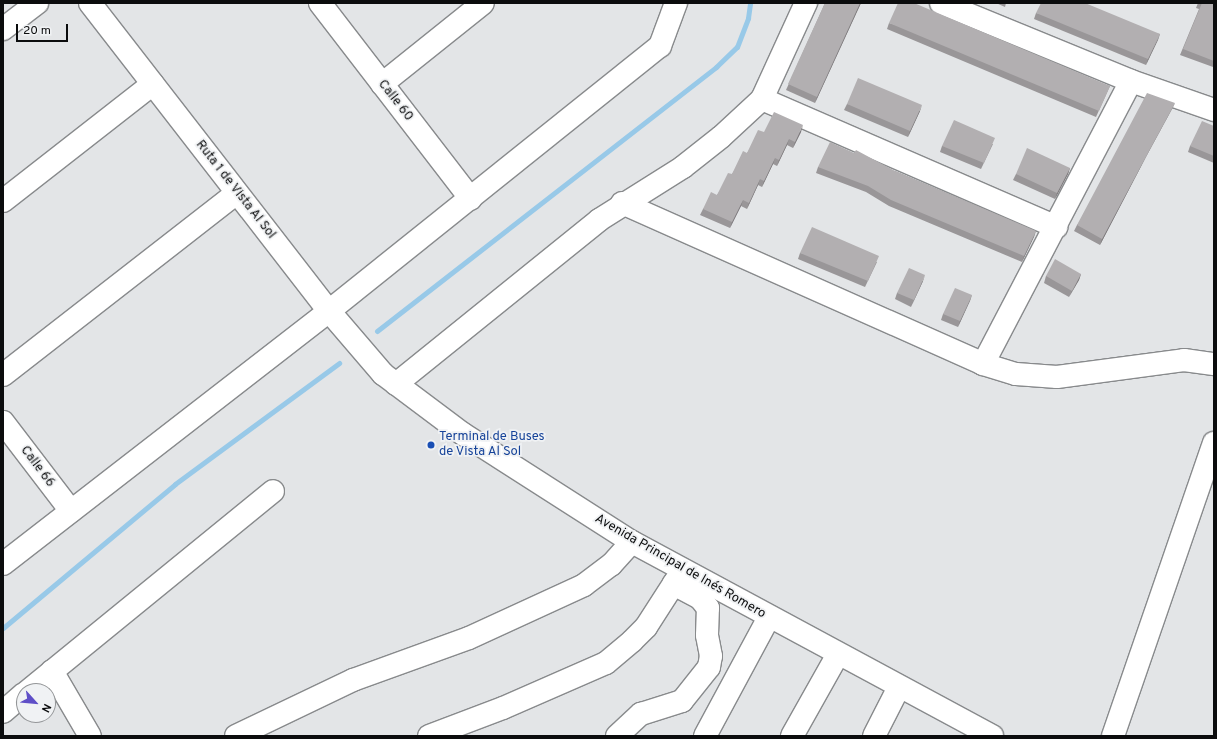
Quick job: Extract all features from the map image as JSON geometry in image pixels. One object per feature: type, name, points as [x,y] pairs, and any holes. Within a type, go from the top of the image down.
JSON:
[{"type":"street","points":[[3,29],[37,3]]},
{"type":"street","name":"Ruta 1 de Vista Al Sol","points":[[90,3],[329,311],[390,379]]},
{"type":"street","name":"Calle 60","points":[[320,3],[471,199]]},
{"type":"street","points":[[382,84],[483,3]]},
{"type":"street","points":[[3,564],[329,311],[471,199],[660,46],[676,3]]},
{"type":"street","points":[[390,379],[622,203],[683,167],[721,137],[762,99],[806,3]]},
{"type":"street","points":[[941,3],[1131,81],[1213,108]]},
{"type":"street","points":[[983,364],[1131,81]]},
{"type":"street","points":[[3,201],[153,84]]},
{"type":"street","points":[[762,99],[1056,227]]},
{"type":"street","points":[[3,375],[237,193]]},
{"type":"street","points":[[622,203],[983,364],[1016,374],[1057,377],[1156,362],[1184,360],[1214,364]]},
{"type":"street","name":"Avenida Principal de Inés Romero","points":[[390,379],[464,434],[632,542],[678,577],[768,617],[838,654],[899,687],[962,729],[992,736]]},
{"type":"street","name":"Calle 66","points":[[3,422],[71,511]]},
{"type":"street","points":[[1113,736],[1214,443]]},
{"type":"street","points":[[38,683],[273,491]]},
{"type":"street","points":[[236,736],[353,680],[469,638],[584,585],[612,565],[632,542]]},
{"type":"street","points":[[429,736],[503,708],[606,663],[632,642],[646,627],[678,577],[700,598],[708,608],[707,635],[711,656],[709,667],[682,701],[641,714],[617,736]]},
{"type":"street","points":[[705,736],[768,617]]},
{"type":"street","points":[[792,736],[838,654]]},
{"type":"street","points":[[52,671],[90,736]]},
{"type":"street","points":[[874,736],[899,687]]},
{"type":"street","points":[[3,712],[16,701]]},
{"type":"building","points":[[825,3],[860,3],[817,97],[788,84]]},
{"type":"building","points":[[898,3],[914,3],[1110,86],[1099,111],[889,23]]},
{"type":"building","points":[[1041,3],[1085,3],[1160,34],[1148,59],[1036,13]]},
{"type":"building","points":[[1202,3],[1214,3],[1214,61],[1183,49]]},
{"type":"building","points":[[858,78],[922,105],[910,131],[847,104]]},
{"type":"building","points":[[1147,93],[1175,103],[1102,239],[1077,225]]},
{"type":"building","points":[[774,112],[803,125],[795,142],[789,139],[779,160],[775,158],[764,181],[760,179],[749,203],[743,200],[732,222],[703,209],[711,192],[717,195],[728,173],[732,174],[743,151],[747,153],[758,130],[764,132]]},
{"type":"building","points":[[954,120],[995,138],[984,163],[942,146]]},
{"type":"building","points":[[1202,121],[1214,126],[1214,156],[1190,146]]},
{"type":"building","points":[[830,142],[854,153],[856,150],[895,171],[1036,231],[1024,256],[891,200],[868,186],[818,167]]},
{"type":"building","points":[[1027,148],[1070,168],[1057,193],[1016,174]]},
{"type":"building","points":[[812,227],[879,256],[868,281],[800,253]]},
{"type":"building","points":[[1055,259],[1081,274],[1072,291],[1046,276]]},
{"type":"building","points":[[909,268],[925,275],[914,300],[897,293]]},
{"type":"building","points":[[955,288],[972,295],[960,321],[943,314]]},
{"type":"waterway","points":[[377,331],[716,67],[737,47],[748,18],[750,3]]},
{"type":"waterway","points":[[3,628],[175,484],[339,363]]},
{"type":"place","name":"Terminal de Buses de Vista Al Sol","points":[[431,445]]}]
